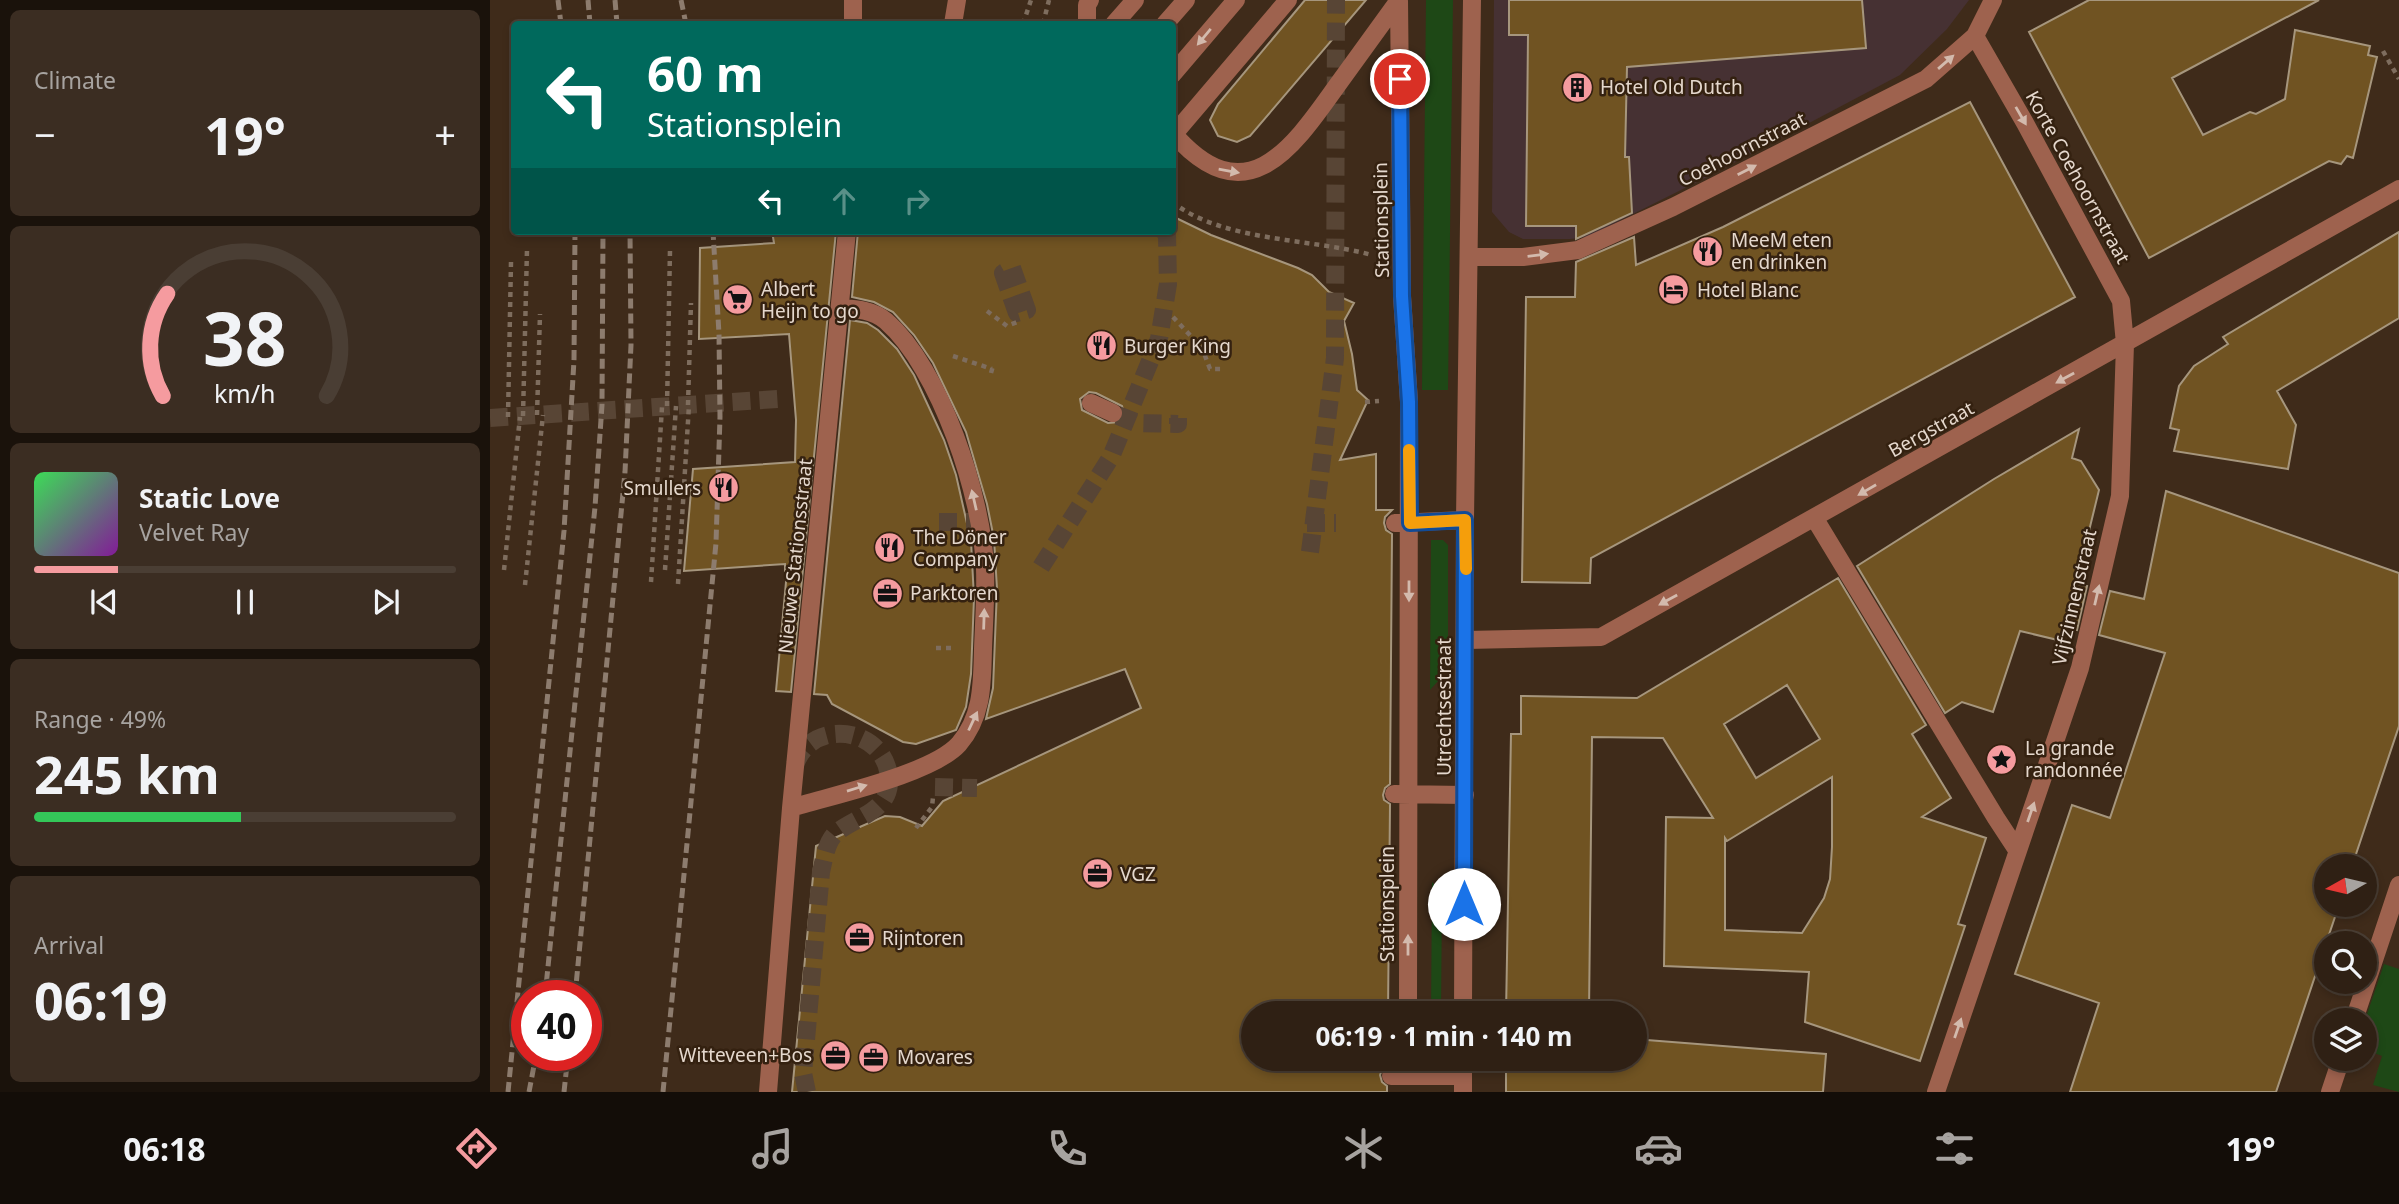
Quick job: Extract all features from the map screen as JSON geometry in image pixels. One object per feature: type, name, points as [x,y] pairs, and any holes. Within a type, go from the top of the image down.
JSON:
[{"type":"street","points":[[853,0],[853,21]]},
{"type":"street","points":[[954,21],[957,0]]},
{"type":"street","points":[[1087,21],[1087,5],[1090,0]]},
{"type":"street","points":[[1117,21],[1135,0]]},
{"type":"street","points":[[1168,21],[1185,0]]},
{"type":"street","points":[[1176,70],[1236,0]]},
{"type":"street","name":"Stationsplein","points":[[1176,130],[1288,0]]},
{"type":"street","name":"Stationsplein","points":[[1176,136],[1191,153],[1217,169],[1242,173],[1266,166],[1301,136],[1399,0]]},
{"type":"street","name":"Stationsplein","points":[[1399,0],[1402,261],[1409,402],[1402,523],[1401,794],[1408,1001]]},
{"type":"street","points":[[1469,257],[1472,0]]},
{"type":"street","name":"Coehoornstraat","points":[[1469,257],[1523,257],[1578,250],[1674,207],[1926,79],[1975,36],[1993,0]]},
{"type":"street","name":"Korte Coehoornstraat","points":[[1975,36],[2121,302],[2124,344]]},
{"type":"street","name":"Bergstraat","points":[[1466,640],[1601,637],[2399,190]]},
{"type":"street","name":"Nieuwe Stationsstraat","points":[[768,1092],[791,808],[847,235]]},
{"type":"street","name":"Utrechtsestraat","points":[[1463,1001],[1469,257]]},
{"type":"street","points":[[791,808],[917,770],[941,759],[956,747],[968,732],[981,697],[985,567],[976,507],[965,464],[933,388],[910,347],[884,320],[863,309],[841,308]]},
{"type":"street","name":"Vijfzinnenstraat","points":[[1936,1092],[2080,668],[2120,496],[2124,344]]},
{"type":"street","points":[[1091,403],[1113,412]]},
{"type":"street","points":[[1815,519],[2017,850]]},
{"type":"street","points":[[1402,523],[1465,520]]},
{"type":"street","points":[[1401,794],[1465,795]]},
{"type":"street","points":[[2358,1008],[2399,884]]},
{"type":"street","points":[[1414,1071],[1463,1075]]},
{"type":"street","points":[[2330,1092],[2337,1071]]},
{"type":"path","points":[[1024,21],[1031,0]]},
{"type":"path","points":[[1044,21],[1049,0]]},
{"type":"path","points":[[2383,51],[2399,79]]},
{"type":"path","points":[[1176,205],[1195,218],[1228,229],[1355,250],[1402,261]]},
{"type":"path","points":[[504,570],[521,416],[527,249]]},
{"type":"path","points":[[651,582],[664,407],[670,250]]},
{"type":"path","points":[[508,417],[511,262]]},
{"type":"path","points":[[678,584],[689,405],[691,303]]},
{"type":"path","points":[[987,311],[1007,326],[1020,321]]},
{"type":"path","points":[[525,584],[536,489],[540,415],[540,314]]},
{"type":"path","points":[[1173,317],[1202,348],[1210,369],[1221,369]]},
{"type":"path","points":[[943,352],[992,369]]},
{"type":"path","points":[[665,570],[676,406]]},
{"type":"shaded area","points":[[1494,0],[1969,0],[1947,29],[1900,75],[1587,237],[1523,239],[1509,232],[1492,212]]},
{"type":"green space","points":[[1426,0],[1453,0],[1448,390],[1422,390]]},
{"type":"green space","points":[[1431,540],[1443,540],[1448,545],[1448,654],[1439,680],[1430,690]]},
{"type":"green space","points":[[1432,882],[1440,890],[1442,897],[1441,1001],[1431,1001]]},
{"type":"green space","points":[[2384,964],[2399,969],[2399,1092],[2373,1085],[2382,1056],[2377,1054],[2377,1008],[2369,1008],[2374,994],[2377,994],[2377,985]]},
{"type":"building","points":[[1305,0],[1366,0],[1250,136],[1237,142],[1218,136],[1210,120],[1218,104]]},
{"type":"building","points":[[1509,0],[1862,0],[1866,48],[1627,67],[1625,157],[1629,157],[1632,213],[1576,239],[1576,226],[1526,226],[1528,35],[1509,35]]},
{"type":"building","points":[[2089,0],[2319,0],[2172,78],[2203,135],[2250,112],[2256,114],[2285,99],[2295,30],[2370,46],[2368,55],[2377,57],[2353,158],[2347,156],[2341,164],[2329,161],[2149,258],[2029,32]]},
{"type":"building","points":[[1970,102],[2075,297],[1591,558],[1590,583],[1522,582],[1526,297],[1575,297],[1576,262],[1634,237],[1636,265],[1723,227]]},
{"type":"building","points":[[1176,218],[1211,235],[1298,268],[1312,275],[1329,292],[1354,303],[1344,321],[1357,390],[1368,400],[1340,460],[1376,454],[1376,510],[1392,510],[1385,517],[1384,523],[1386,530],[1392,534],[1390,784],[1383,795],[1384,800],[1390,804],[1388,1001],[1241,1001],[1241,1071],[1382,1071],[1380,1075],[1387,1086],[1387,1092],[792,1092],[816,846],[885,816],[900,817],[922,826],[943,801],[1141,708],[1125,669],[986,719],[993,688],[997,589],[994,539],[987,504],[966,432],[933,363],[914,335],[893,312],[874,302],[852,297],[858,235],[1176,235]],"holes":[[[1089,392],[1096,393],[1122,406],[1124,413],[1120,422],[1108,423],[1082,410],[1080,399]]]},
{"type":"building","points":[[2399,232],[2399,318],[2277,391],[2296,425],[2288,469],[2174,451],[2179,430],[2170,428],[2179,386],[2194,366],[2228,344],[2223,337]]},
{"type":"building","points":[[773,235],[836,235],[791,692],[776,691],[787,571],[785,564],[684,571],[693,469],[795,462],[796,420],[789,334],[699,339],[700,248],[774,243]]},
{"type":"building","points":[[850,320],[867,323],[878,330],[897,349],[914,375],[944,440],[956,475],[971,541],[974,598],[971,674],[966,707],[956,730],[916,744],[903,742],[832,704],[827,695],[814,694]]},
{"type":"building","points":[[2079,429],[2072,458],[2081,461],[2099,490],[2076,584],[2087,586],[2077,630],[2066,627],[2062,641],[2020,631],[1993,712],[1962,702],[1945,713],[1857,566]]},
{"type":"building","points":[[2166,491],[2399,573],[2399,726],[2356,854],[2314,854],[2314,917],[2335,917],[2330,931],[2314,931],[2314,979],[2276,1092],[2070,1092],[2099,1003],[2015,974],[2072,805],[2110,818],[2165,653],[2099,635],[2110,591],[2144,599]]},
{"type":"building","points":[[1838,578],[1926,725],[1912,734],[1951,798],[1922,817],[1986,838],[1958,924],[1965,926],[1920,1061],[1805,1022],[1809,972],[1664,966],[1666,817],[1713,818],[1663,738],[1592,737],[1589,1001],[1506,1001],[1511,734],[1521,734],[1521,696],[1637,698]],"holes":[[[1787,685],[1820,739],[1756,778],[1724,724]],[[1832,777],[1830,879],[1824,898],[1802,933],[1725,930],[1725,838],[1727,841]]]},
{"type":"building","points":[[1647,1040],[1826,1054],[1823,1092],[1506,1092],[1506,1071],[1647,1071]]},
{"type":"tunnel","points":[[1310,552],[1335,358],[1336,0]]},
{"type":"tunnel","points":[[1041,567],[1111,457],[1159,339],[1168,284],[1167,235]]},
{"type":"tunnel","points":[[1012,268],[1027,310],[1017,313],[1003,273],[1012,268]]},
{"type":"tunnel","points":[[490,418],[778,399]]},
{"type":"tunnel","points":[[1118,415],[1138,423],[1178,424],[1178,418]]},
{"type":"tunnel","points":[[939,522],[980,522]]},
{"type":"tunnel","points":[[1307,523],[1336,523]]},
{"type":"tunnel","points":[[795,765],[804,749],[818,739],[833,734],[850,735],[865,740],[878,751],[887,765],[889,784],[887,794],[876,808],[836,833],[824,857],[803,1073],[807,1092]]},
{"type":"tunnel","points":[[935,787],[977,788]]},
{"type":"railway","points":[[558,0],[561,21]]},
{"type":"railway","points":[[588,0],[590,21]]},
{"type":"railway","points":[[615,0],[617,21]]},
{"type":"railway","points":[[681,0],[685,21]]},
{"type":"railway","points":[[508,1092],[564,531],[574,360],[575,235]]},
{"type":"railway","points":[[547,980],[595,507],[602,405],[603,235]]},
{"type":"railway","points":[[577,980],[625,472],[631,345],[630,235]]},
{"type":"railway","points":[[663,1092],[716,543],[720,417],[713,235]]},
{"type":"railway","points":[[529,1092],[533,1071]]},
{"type":"railway","points":[[564,1092],[566,1071]]},
{"type":"slow traffic","points":[[1409,450],[1410,523],[1465,520],[1466,569]]},
{"type":"place","name":"Hotel Old Dutch","points":[[1577,87]]},
{"type":"place","name":"MeeM eten en drinken","points":[[1708,251]]},
{"type":"place","name":"Hotel Blanc","points":[[1674,290]]},
{"type":"place","name":"Albert Heijn to go","points":[[738,300]]},
{"type":"place","name":"Burger King","points":[[1101,346]]},
{"type":"place","name":"Smullers","points":[[724,488]]},
{"type":"place","name":"The Döner Company","points":[[890,548]]},
{"type":"place","name":"Parktoren","points":[[887,593]]},
{"type":"place","name":"La grande randonnée","points":[[2002,759]]},
{"type":"place","name":"VGZ","points":[[1097,874]]},
{"type":"place","name":"Rijntoren","points":[[859,938]]},
{"type":"place","name":"Witteveen+Bos","points":[[835,1055]]},
{"type":"place","name":"Movares","points":[[874,1057]]},
{"type":"route","points":[[1400,79],[1402,296],[1409,402],[1410,523],[1465,520],[1464,904]]}]
